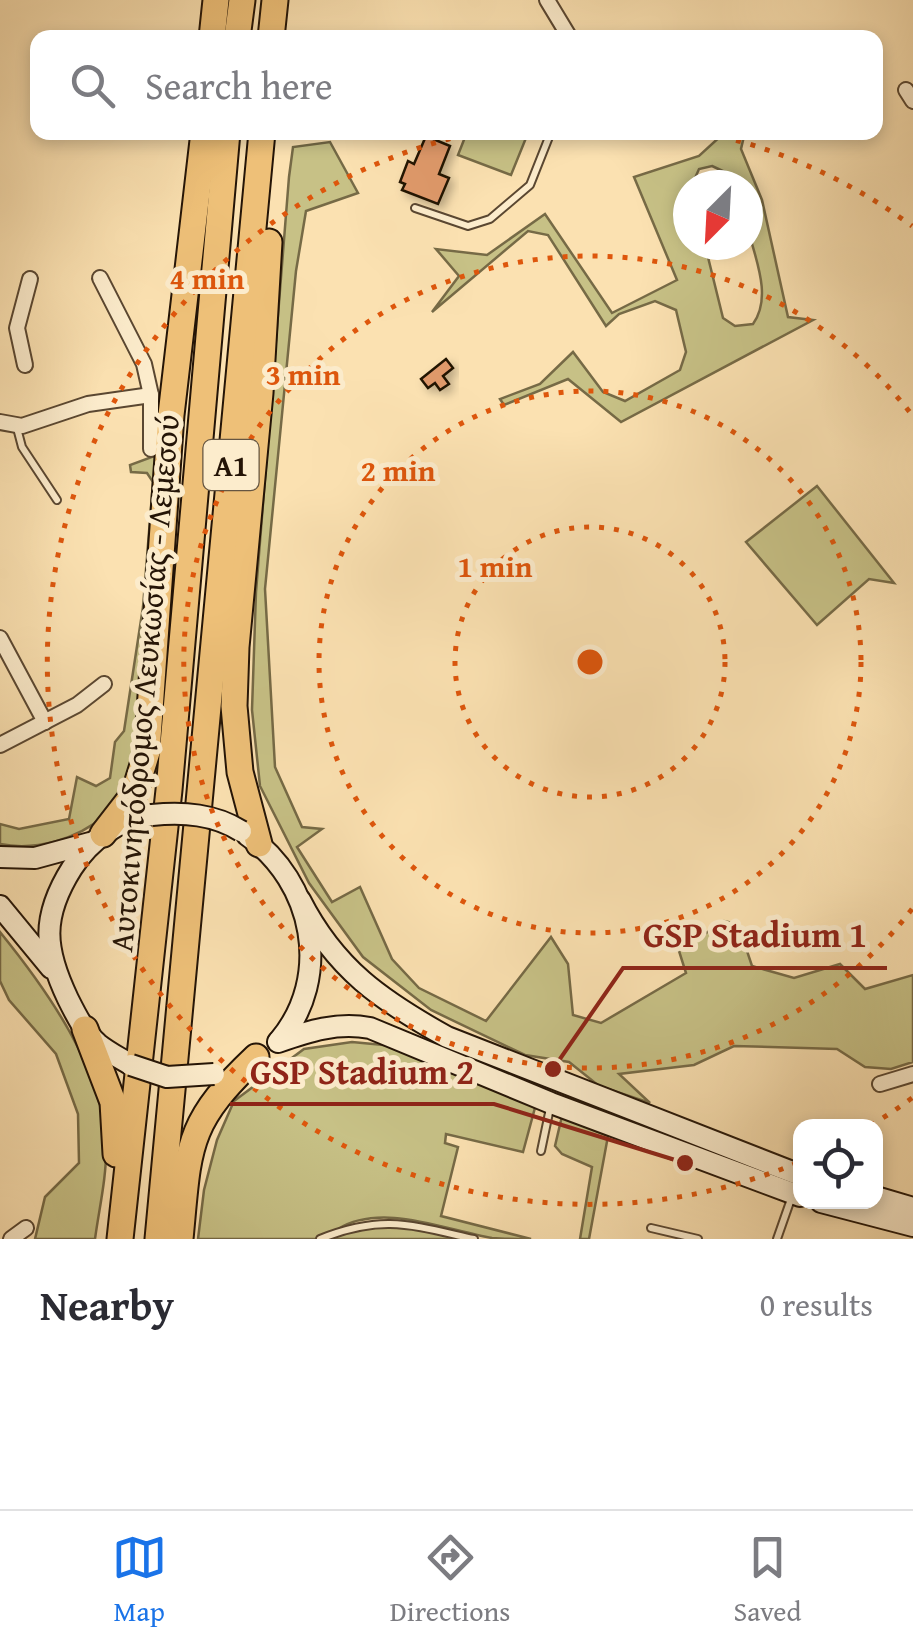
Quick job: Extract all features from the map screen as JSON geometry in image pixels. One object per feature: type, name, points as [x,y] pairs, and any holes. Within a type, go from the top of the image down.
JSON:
[{"type":"highway","points":[[213,30],[216,0]]},
{"type":"highway","points":[[224,30],[226,0]]},
{"type":"highway","points":[[238,30],[242,0]]},
{"type":"highway","points":[[272,30],[275,0]]},
{"type":"highway","points":[[287,30],[289,0]]},
{"type":"highway","points":[[160,452],[171,415],[203,140]]},
{"type":"highway","points":[[99,837],[134,794],[148,752],[160,452],[200,282],[219,140]]},
{"type":"highway","name":"Αυτοκινητόδρομος Λευκωσίας - Λεμεσού","points":[[120,1239],[169,790],[220,140]]},
{"type":"highway","name":"A1","points":[[158,1239],[261,140]]},
{"type":"highway","points":[[250,837],[234,706],[277,140]]},
{"type":"highway","points":[[84,1028],[113,1102],[116,1148],[107,1239]]},
{"type":"highway","points":[[180,1239],[189,1159],[200,1121],[256,1057]]},
{"type":"main road","points":[[0,857],[34,858],[74,850],[133,817],[196,814],[228,822],[277,861],[318,935],[358,980],[404,1013],[447,1038],[793,1186]]},
{"type":"main road","points":[[99,837],[80,855],[54,902],[48,940],[58,977],[84,1028],[96,1042],[131,1066],[168,1076],[214,1074],[256,1057],[278,1042],[328,1027],[346,1024],[370,1028],[551,1103],[793,1186]]},
{"type":"main road","points":[[278,1042],[299,1014],[310,980],[311,948],[300,900]]},
{"type":"main road","points":[[0,906],[58,977]]},
{"type":"main road","points":[[883,1200],[913,1208]]},
{"type":"main road","points":[[848,1209],[913,1226]]},
{"type":"street","points":[[547,0],[565,30]]},
{"type":"street","points":[[100,278],[144,364],[160,452]]},
{"type":"street","points":[[24,365],[18,328],[30,279]]},
{"type":"street","points":[[0,422],[17,427],[88,404],[151,396]]},
{"type":"street","points":[[0,639],[45,722]]},
{"type":"street","points":[[0,745],[104,684]]},
{"type":"street","points":[[880,1084],[913,1074]]},
{"type":"street","points":[[11,1239],[26,1228]]},
{"type":"lane","points":[[415,208],[468,226],[490,219],[530,184],[548,140]]},
{"type":"lane","points":[[17,427],[22,447],[57,500]]},
{"type":"lane","points":[[541,1150],[551,1103]]},
{"type":"lane","points":[[776,1239],[793,1200]]},
{"type":"lane","points":[[320,1239],[366,1224],[404,1224],[474,1239]]},
{"type":"lane","points":[[651,1228],[698,1239]]},
{"type":"shaded area","points":[[464,140],[525,140],[511,175],[458,155]]},
{"type":"shaded area","points":[[716,140],[743,140],[741,149],[750,170],[721,170],[712,166],[673,170],[673,260],[709,260],[723,318],[735,326],[753,324],[761,303],[756,260],[763,260],[763,204],[788,317],[813,320],[621,422],[568,379],[504,405],[500,399],[540,384],[573,352],[603,392],[625,401],[680,370],[686,352],[676,310],[655,301],[619,314],[606,326],[548,235],[528,231],[432,312],[459,276],[436,249],[487,255],[545,214],[612,313],[677,280],[634,177],[699,156]]},
{"type":"shaded area","points":[[330,142],[358,193],[306,211],[296,271],[265,589],[275,767],[302,827],[322,829],[297,847],[332,902],[360,887],[392,959],[419,988],[486,1021],[551,937],[568,964],[573,1015],[601,1023],[686,973],[679,951],[724,921],[738,924],[752,966],[794,978],[840,964],[865,989],[913,975],[913,1062],[891,1069],[865,1067],[837,1049],[734,1046],[694,1065],[619,1074],[650,1103],[599,1086],[569,1062],[525,1055],[431,1010],[363,957],[309,883],[260,786],[252,710],[256,592],[293,147]]},
{"type":"shaded area","points":[[157,455],[135,778],[109,811],[82,831],[41,844],[0,844],[0,824],[19,829],[69,819],[77,777],[96,786],[110,778],[115,742],[124,731],[143,607],[153,482],[147,473],[131,472],[130,465]]},
{"type":"shaded area","points":[[817,486],[894,583],[869,579],[817,625],[746,542]]},
{"type":"shaded area","points":[[0,932],[70,1032],[95,1088],[106,1146],[95,1239],[35,1239],[45,1197],[79,1163],[78,1114],[56,1054],[9,1000],[0,981]]},
{"type":"shaded area","points":[[352,1042],[394,1046],[536,1104],[523,1152],[446,1134],[445,1143],[458,1147],[441,1216],[531,1239],[492,1238],[414,1220],[374,1218],[338,1229],[402,1226],[466,1239],[198,1239],[204,1190],[217,1140],[234,1101],[304,1049]]},
{"type":"shaded area","points":[[562,1116],[608,1136],[589,1239],[580,1239],[592,1167],[562,1154],[555,1146]]},
{"type":"building","points":[[424,140],[450,146],[439,174],[449,178],[438,204],[402,190],[405,184],[400,182],[408,161],[414,164]]},
{"type":"building","points":[[446,359],[453,368],[443,376],[449,384],[440,390],[435,383],[428,388],[421,379]]},
{"type":"place","name":"GSP Stadium 1","points":[[553,1069]]},
{"type":"place","name":"GSP Stadium 2","points":[[685,1163]]}]
